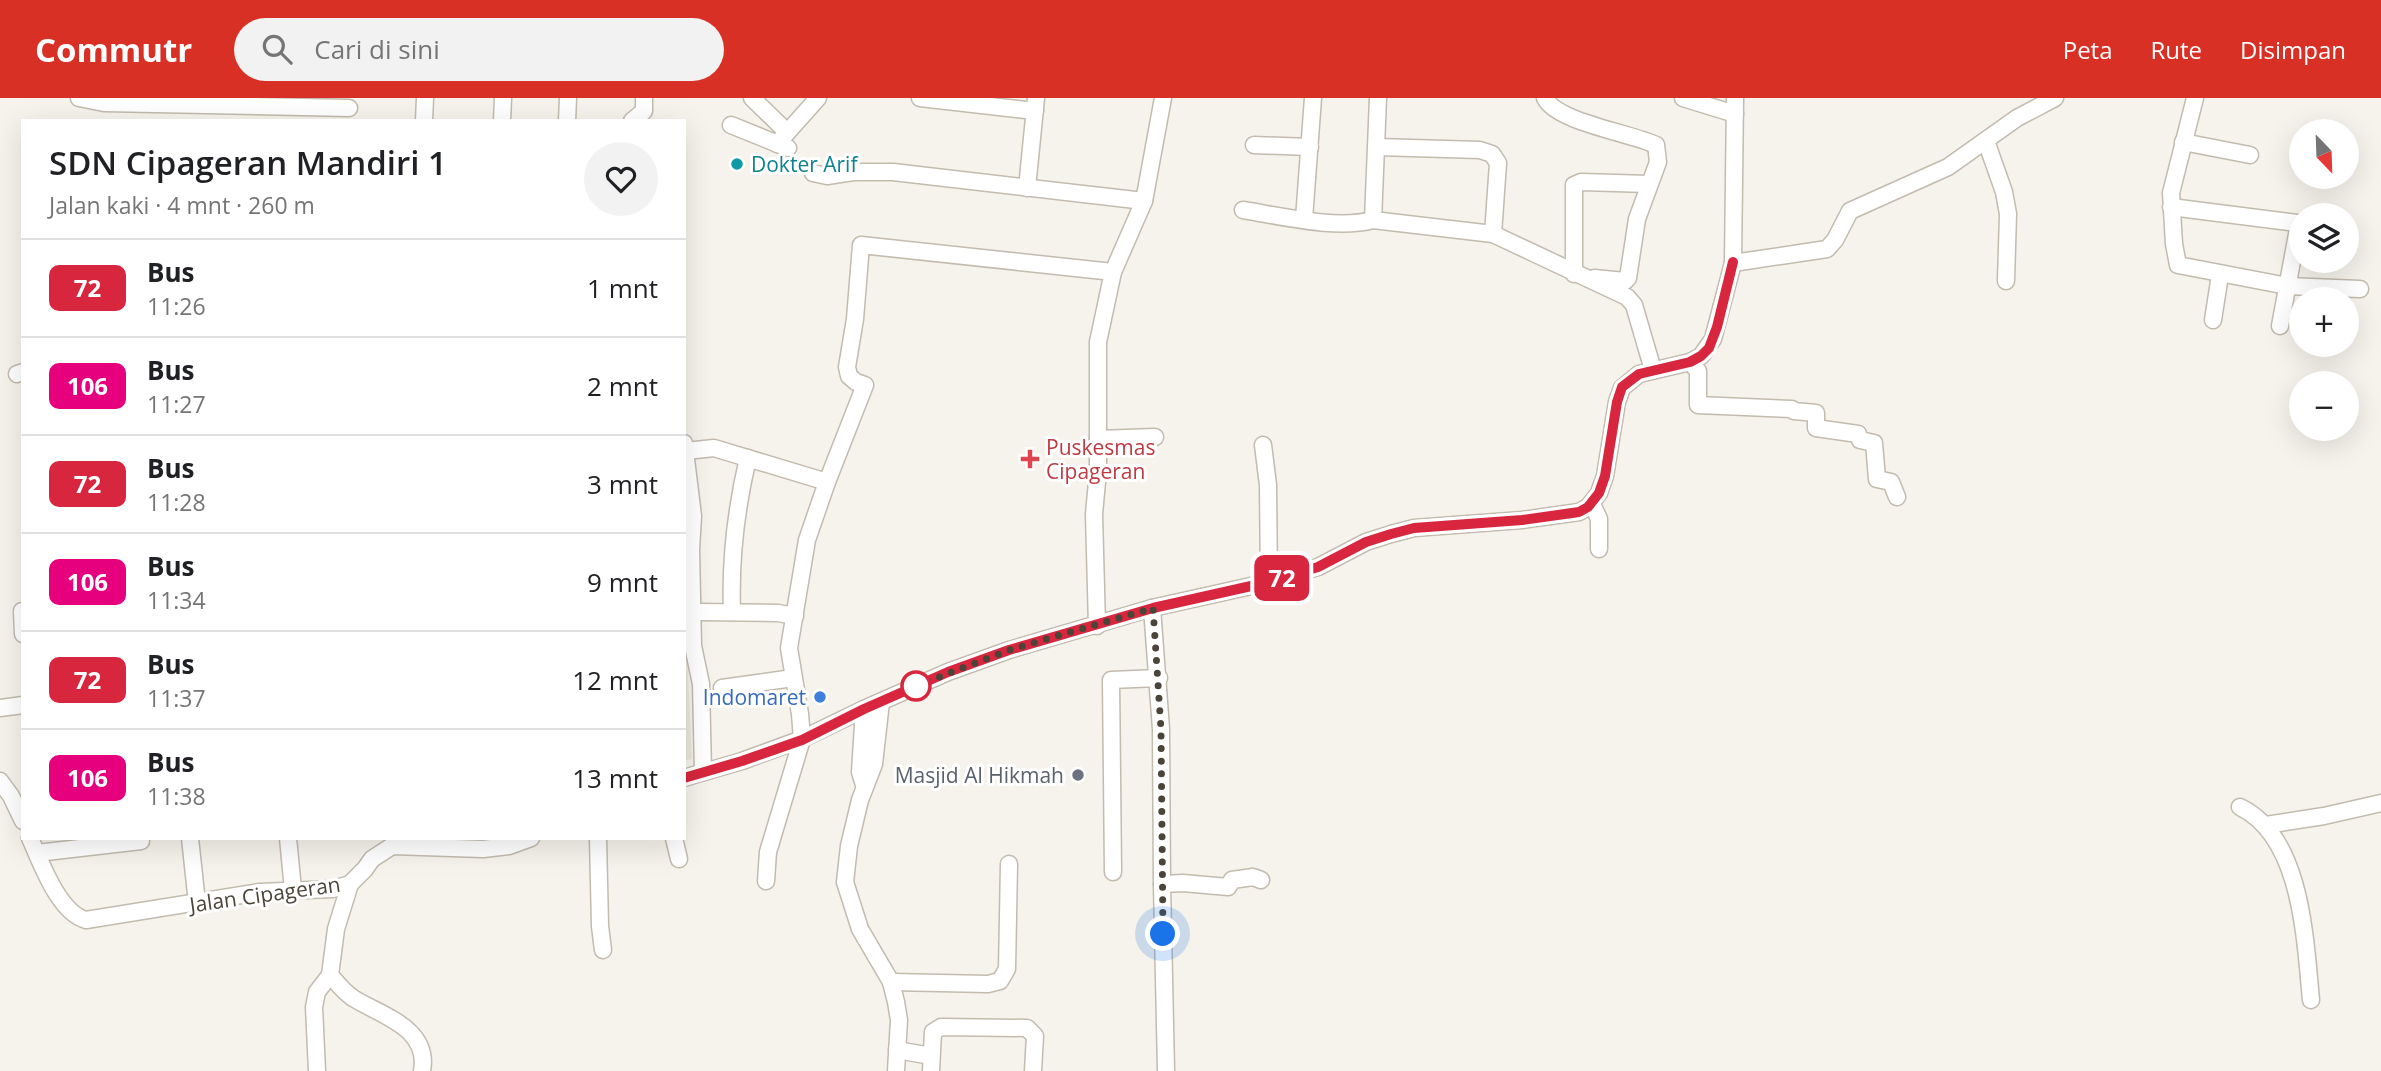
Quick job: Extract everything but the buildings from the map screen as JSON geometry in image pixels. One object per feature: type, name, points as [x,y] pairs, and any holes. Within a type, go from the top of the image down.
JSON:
[{"type":"street","points":[[79,98],[104,103],[288,114],[349,109]]},
{"type":"street","points":[[424,119],[425,98]]},
{"type":"street","points":[[502,119],[503,98]]},
{"type":"street","points":[[567,119],[568,98]]},
{"type":"street","points":[[634,119],[644,111],[644,98]]},
{"type":"street","points":[[752,98],[784,141]]},
{"type":"street","points":[[784,141],[818,98]]},
{"type":"street","points":[[920,98],[1036,104],[1027,188]]},
{"type":"street","points":[[1097,626],[1094,514],[1098,471],[1098,342],[1114,272],[1144,201],[1163,98]]},
{"type":"street","points":[[1304,219],[1313,98]]},
{"type":"street","points":[[1373,220],[1378,98]]},
{"type":"street","points":[[1545,98],[1556,110],[1656,145],[1658,162],[1637,219],[1628,278],[1625,281],[1579,276]]},
{"type":"street","points":[[686,777],[802,740],[948,672],[1009,650],[1153,608],[1269,582],[1318,567],[1366,542],[1394,533],[1414,528],[1522,520],[1579,512],[1592,504],[1605,476],[1622,387],[1639,374],[1690,362],[1701,356],[1713,339],[1733,262],[1735,106],[1683,98]]},
{"type":"street","points":[[1733,262],[1826,249],[1835,240],[1850,211],[1948,167],[2017,118],[2055,98]]},
{"type":"street","points":[[2195,98],[2171,193],[2178,265],[2287,286],[2360,289]]},
{"type":"street","points":[[103,119],[104,103]]},
{"type":"street","points":[[731,124],[784,141]]},
{"type":"street","points":[[1986,141],[2006,199],[2006,281]]},
{"type":"street","points":[[2183,142],[2249,155]]},
{"type":"street","points":[[1254,145],[1310,147]]},
{"type":"street","points":[[1377,147],[1480,150],[1492,154],[1498,163],[1493,234]]},
{"type":"street","points":[[813,173],[827,176],[853,172],[893,172],[1144,201]]},
{"type":"street","points":[[1579,276],[1574,185],[1581,182],[1649,184]]},
{"type":"street","points":[[2171,207],[2297,223],[2280,326]]},
{"type":"street","points":[[1243,210],[1304,219],[1358,224],[1373,220],[1493,234],[1627,297],[1634,305],[1653,370]]},
{"type":"street","points":[[766,881],[768,852],[802,740],[789,648],[807,540],[865,385],[849,376],[847,368],[855,319],[861,245],[1114,272]]},
{"type":"street","points":[[2213,320],[2220,275]]},
{"type":"street","points":[[1690,362],[1698,371],[1698,405],[1792,409],[1816,413],[1816,428],[1858,434],[1860,440],[1874,443],[1877,479],[1891,482],[1897,497]]},
{"type":"street","points":[[1098,439],[1155,437]]},
{"type":"street","points":[[1263,445],[1268,485],[1269,582]]},
{"type":"street","points":[[703,772],[701,684],[693,646],[693,447],[748,458],[827,482]]},
{"type":"street","points":[[732,611],[735,523],[748,458]]},
{"type":"street","points":[[1592,504],[1599,519],[1599,549]]},
{"type":"street","points":[[1153,608],[1158,678],[1167,1071]]},
{"type":"street","points":[[700,612],[732,611],[795,616]]},
{"type":"street","points":[[722,688],[793,678]]},
{"type":"street","points":[[1113,872],[1111,680],[1158,678]]},
{"type":"street","points":[[881,702],[874,764],[864,785],[849,846],[845,882],[860,929],[891,982],[899,1020],[896,1071]]},
{"type":"street","points":[[0,708],[21,705]]},
{"type":"street","points":[[864,709],[860,772],[864,785]]},
{"type":"street","points":[[0,781],[7,804],[21,819]]},
{"type":"street","points":[[2266,825],[2381,803]]},
{"type":"street","points":[[2240,807],[2266,825],[2293,880],[2304,933],[2311,1000]]},
{"type":"street","points":[[190,840],[197,903]]},
{"type":"street","points":[[288,840],[293,890]]},
{"type":"street","name":"Jalan Cipageran","points":[[34,845],[64,905],[78,918],[86,920],[293,890],[333,889],[350,884],[372,859],[391,845],[509,846],[526,840]]},
{"type":"street","points":[[598,840],[603,950]]},
{"type":"street","points":[[674,840],[679,859]]},
{"type":"street","points":[[34,845],[141,841]]},
{"type":"street","points":[[891,982],[988,985],[1000,981],[1007,969],[1009,864]]},
{"type":"street","points":[[1161,884],[1228,887],[1232,880],[1253,877],[1261,880]]},
{"type":"street","points":[[317,1071],[314,1007],[317,992],[330,975],[336,929],[350,884]]},
{"type":"street","points":[[330,975],[353,998],[402,1026],[414,1038],[422,1049],[422,1071]]},
{"type":"street","points":[[897,1050],[931,1063],[933,1032],[941,1027],[1027,1028],[1035,1036],[1033,1071]]},
{"type":"shaded area","points":[[686,653],[687,653],[692,759],[686,760]]},
{"type":"bus line","name":"72","points":[[686,777],[802,740],[948,672],[1009,650],[1153,608],[1269,582],[1318,567],[1366,542],[1391,534],[1414,528],[1486,524],[1579,512],[1594,502],[1605,476],[1622,387],[1639,374],[1690,362],[1709,348],[1733,262]]},
{"type":"place","name":"Dokter Arif","points":[[737,164]]},
{"type":"place","name":"Puskesmas Cipageran","points":[[1030,459]]},
{"type":"place","name":"Indomaret","points":[[820,697]]},
{"type":"place","name":"Masjid Al Hikmah","points":[[1078,775]]},
{"type":"route","points":[[916,686],[1009,650],[1153,608],[1160,694],[1163,934]]}]
